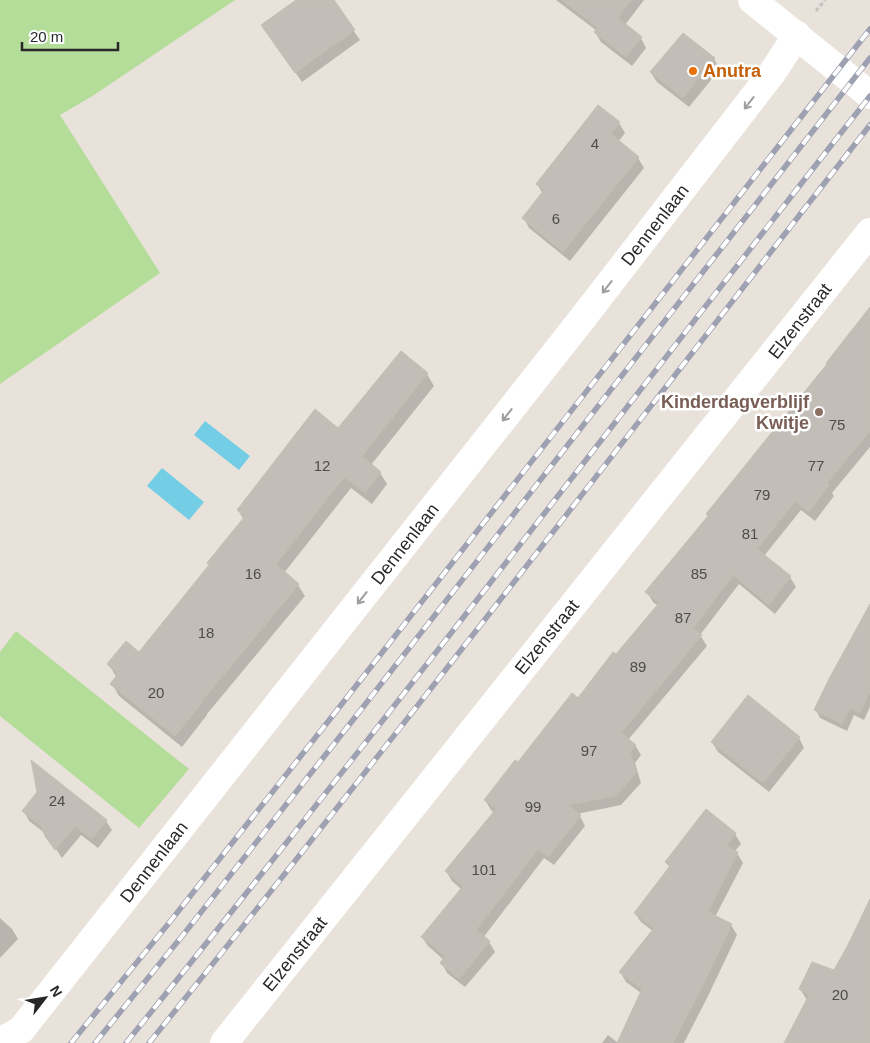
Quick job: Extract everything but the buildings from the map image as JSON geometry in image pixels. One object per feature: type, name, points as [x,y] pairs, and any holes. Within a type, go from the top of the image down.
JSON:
[{"type":"street","points":[[752,0],[870,95]]},
{"type":"street","name":"Dennenlaan","points":[[0,1040],[21,1030],[576,327],[772,73],[797,35]]},
{"type":"street","name":"Elzenstraat","points":[[224,1043],[870,232]]},
{"type":"green space","points":[[0,0],[235,0],[94,95],[60,115],[160,273],[0,384]]},
{"type":"green space","points":[[16,631],[189,769],[139,828],[0,716],[0,652]]},
{"type":"water","points":[[205,421],[250,456],[239,470],[194,435]]},
{"type":"water","points":[[162,468],[204,502],[189,520],[147,486]]},
{"type":"railway","points":[[71,1043],[169,923],[334,714],[870,29]]},
{"type":"railway","points":[[95,1043],[349,725],[870,58]]},
{"type":"railway","points":[[126,1043],[407,689],[870,96]]},
{"type":"railway","points":[[149,1043],[422,701],[870,125]]},
{"type":"place","name":"Anutra","points":[[693,71]]},
{"type":"place","name":"Kinderdagverblijf Kwitje","points":[[819,412]]}]
